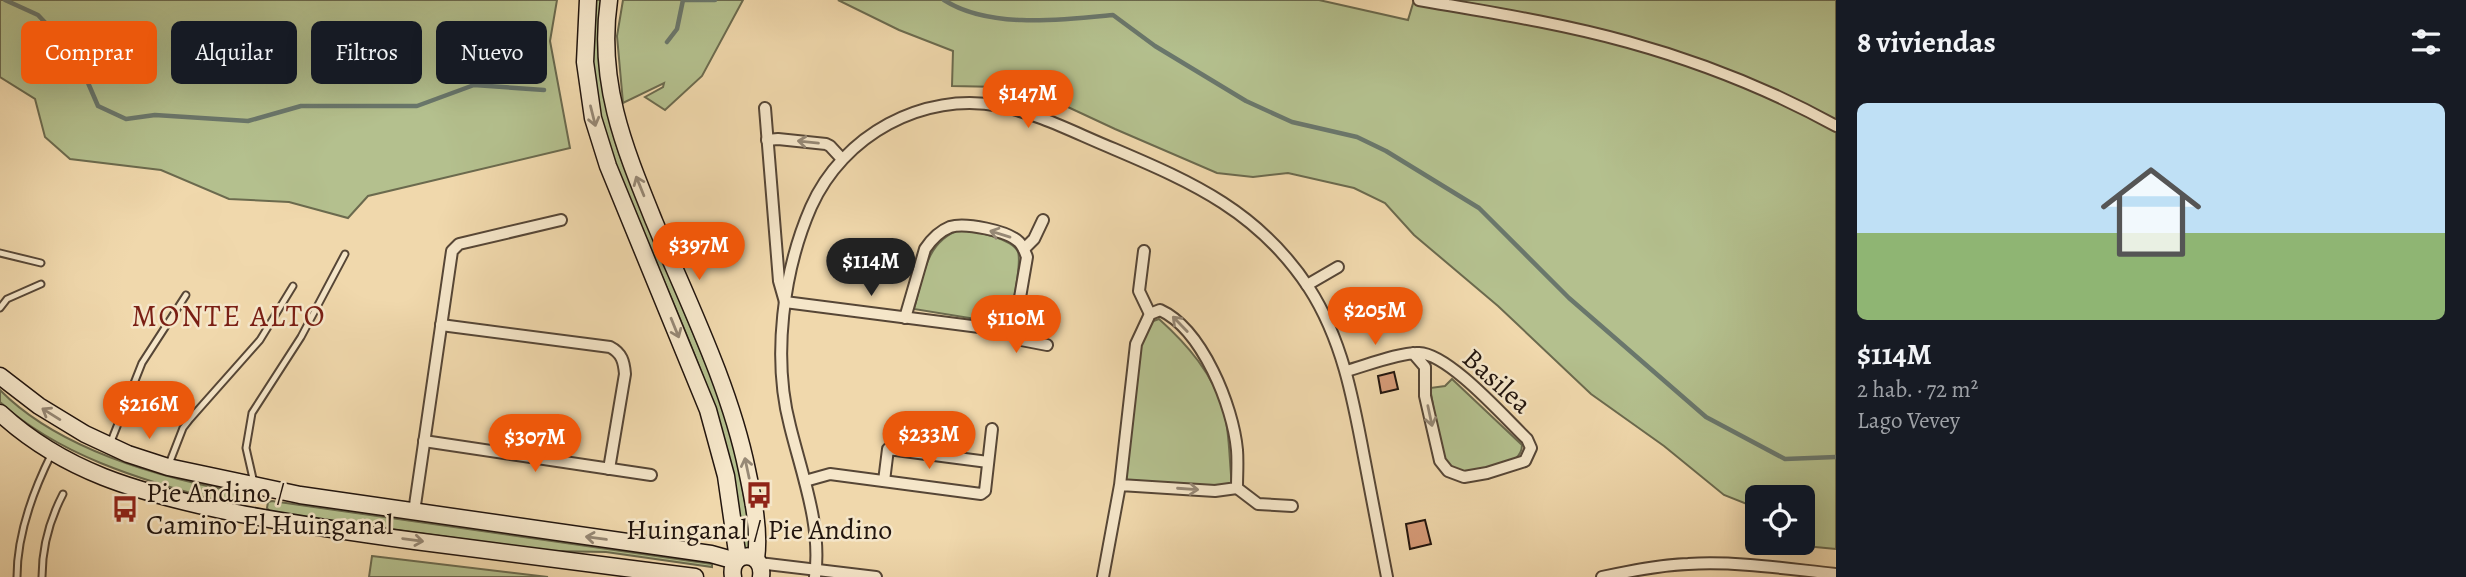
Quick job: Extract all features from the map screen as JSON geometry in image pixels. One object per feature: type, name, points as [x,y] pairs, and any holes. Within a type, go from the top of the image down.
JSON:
[{"type":"street","points":[[588,0],[585,62],[593,118],[608,166],[708,410],[726,476],[736,566]]},
{"type":"street","points":[[610,0],[607,67],[614,110],[630,162],[737,429],[753,504],[758,566]]},
{"type":"street","points":[[1419,0],[1627,41],[1726,75],[1836,126]]},
{"type":"street","points":[[816,573],[814,522],[790,426],[783,388],[781,345],[785,302],[810,209],[825,181],[842,159],[879,129],[928,108],[969,103],[1014,109],[1174,174],[1208,192],[1258,229],[1285,257],[1307,285],[1329,324],[1346,371],[1387,577]]},
{"type":"street","points":[[765,108],[779,281],[785,302]]},
{"type":"street","points":[[767,140],[826,144],[842,159]]},
{"type":"street","points":[[414,512],[452,251],[459,244],[561,220]]},
{"type":"street","points":[[1024,249],[1034,239],[1042,220]]},
{"type":"street","points":[[785,302],[905,318],[995,329],[1008,325],[1017,315],[1027,257],[1024,249],[1011,237],[976,226],[950,227],[925,248],[905,318]]},
{"type":"street","points":[[1144,251],[1139,290],[1150,314]]},
{"type":"street","points":[[1307,285],[1338,267]]},
{"type":"street","points":[[1103,577],[1120,485],[1136,344],[1150,314],[1160,310],[1172,316],[1198,344],[1209,365],[1229,412],[1237,448],[1237,488]]},
{"type":"street","points":[[441,325],[610,347],[618,352],[625,374],[610,469]]},
{"type":"street","points":[[1008,325],[1021,340],[1047,345]]},
{"type":"street","points":[[1346,371],[1413,353]]},
{"type":"street","name":"Basilea","points":[[1413,353],[1430,355],[1454,369],[1508,421],[1529,443],[1530,454],[1525,461],[1464,477],[1448,471],[1440,461],[1431,422],[1424,386],[1427,376],[1425,367],[1413,353]]},
{"type":"street","points":[[0,376],[39,407],[109,446],[168,467],[254,486],[414,512],[711,554],[736,566]]},
{"type":"street","points":[[0,413],[53,452],[88,471],[125,486],[176,500],[297,525],[695,577]]},
{"type":"street","points":[[805,481],[830,474],[981,494],[985,491],[992,429]]},
{"type":"street","points":[[424,441],[651,475]]},
{"type":"street","points":[[884,481],[888,449],[988,462]]},
{"type":"street","points":[[1120,485],[1215,491],[1237,488],[1258,504],[1292,506]]},
{"type":"street","points":[[251,516],[254,486]]},
{"type":"street","points":[[736,566],[745,556],[758,566],[876,577]]},
{"type":"street","points":[[1602,577],[1633,570],[1688,564],[1836,574]]},
{"type":"lane","points":[[0,253],[41,263]]},
{"type":"lane","points":[[254,486],[246,448],[252,413],[301,337],[345,254]]},
{"type":"lane","points":[[0,308],[7,299],[41,284]]},
{"type":"lane","points":[[168,467],[190,418],[260,340],[293,286]]},
{"type":"lane","points":[[109,446],[142,363],[186,295]]},
{"type":"lane","points":[[17,577],[17,556],[29,508],[38,480],[53,452]]},
{"type":"lane","points":[[42,577],[47,533],[63,494]]},
{"type":"green space","points":[[0,0],[557,0],[550,41],[570,148],[368,196],[348,218],[289,202],[229,199],[161,170],[70,159],[45,137],[35,99],[0,77]]},
{"type":"green space","points":[[595,0],[603,0],[600,61],[609,120],[621,159],[723,405],[733,441],[752,550],[742,550],[732,471],[709,392],[616,167],[602,125],[594,72]]},
{"type":"green space","points":[[623,0],[743,0],[702,76],[665,110],[645,97],[663,87],[664,83],[623,103],[617,36]]},
{"type":"green space","points":[[838,0],[1319,0],[1408,20],[1414,0],[1836,0],[1836,549],[1815,547],[1815,485],[1745,485],[1745,503],[1724,495],[1664,446],[1591,394],[1498,306],[1414,235],[1385,203],[1354,188],[1288,173],[1253,177],[1217,173],[1055,101],[1002,87],[952,86],[953,51],[899,30]]},
{"type":"green space","points":[[959,230],[1001,239],[1015,247],[1018,252],[1015,295],[1010,312],[1004,320],[994,322],[914,309],[932,252],[939,243]]},
{"type":"green space","points":[[1159,319],[1198,361],[1219,398],[1227,429],[1232,484],[1215,486],[1126,480],[1142,325]]},
{"type":"green space","points":[[1452,379],[1522,445],[1515,459],[1479,470],[1459,471],[1442,457],[1430,388],[1445,386]]},
{"type":"green space","points":[[0,390],[50,429],[80,444],[143,469],[237,492],[237,500],[232,505],[140,478],[80,454],[25,422],[0,402]]},
{"type":"green space","points":[[268,502],[712,564],[712,567],[606,552],[550,551],[271,513],[267,508]]},
{"type":"green space","points":[[372,556],[548,577],[369,577]]},
{"type":"building","points":[[1394,372],[1398,389],[1381,393],[1378,376]]},
{"type":"building","points":[[1425,520],[1431,544],[1410,549],[1406,524]]},
{"type":"waterway","points":[[5,0],[38,15],[76,55],[98,106],[126,119],[155,115],[248,121],[301,106],[417,106],[474,85],[544,90]]},
{"type":"waterway","points":[[683,0],[715,0]]},
{"type":"waterway","points":[[667,42],[677,29],[683,0]]},
{"type":"waterway","points":[[944,0],[962,9],[1004,19],[1049,20],[1113,15],[1155,46],[1246,101],[1292,122],[1357,137],[1386,151],[1479,208],[1569,298],[1706,417],[1785,459],[1836,457]]},
{"type":"place","name":"Huinganal / Pie Andino","points":[[759,495]]},
{"type":"place","name":"Pie Andino / Camino El Huinganal","points":[[125,509]]},
{"type":"district","name":"MONTE ALTO","points":[[229,316]]}]
